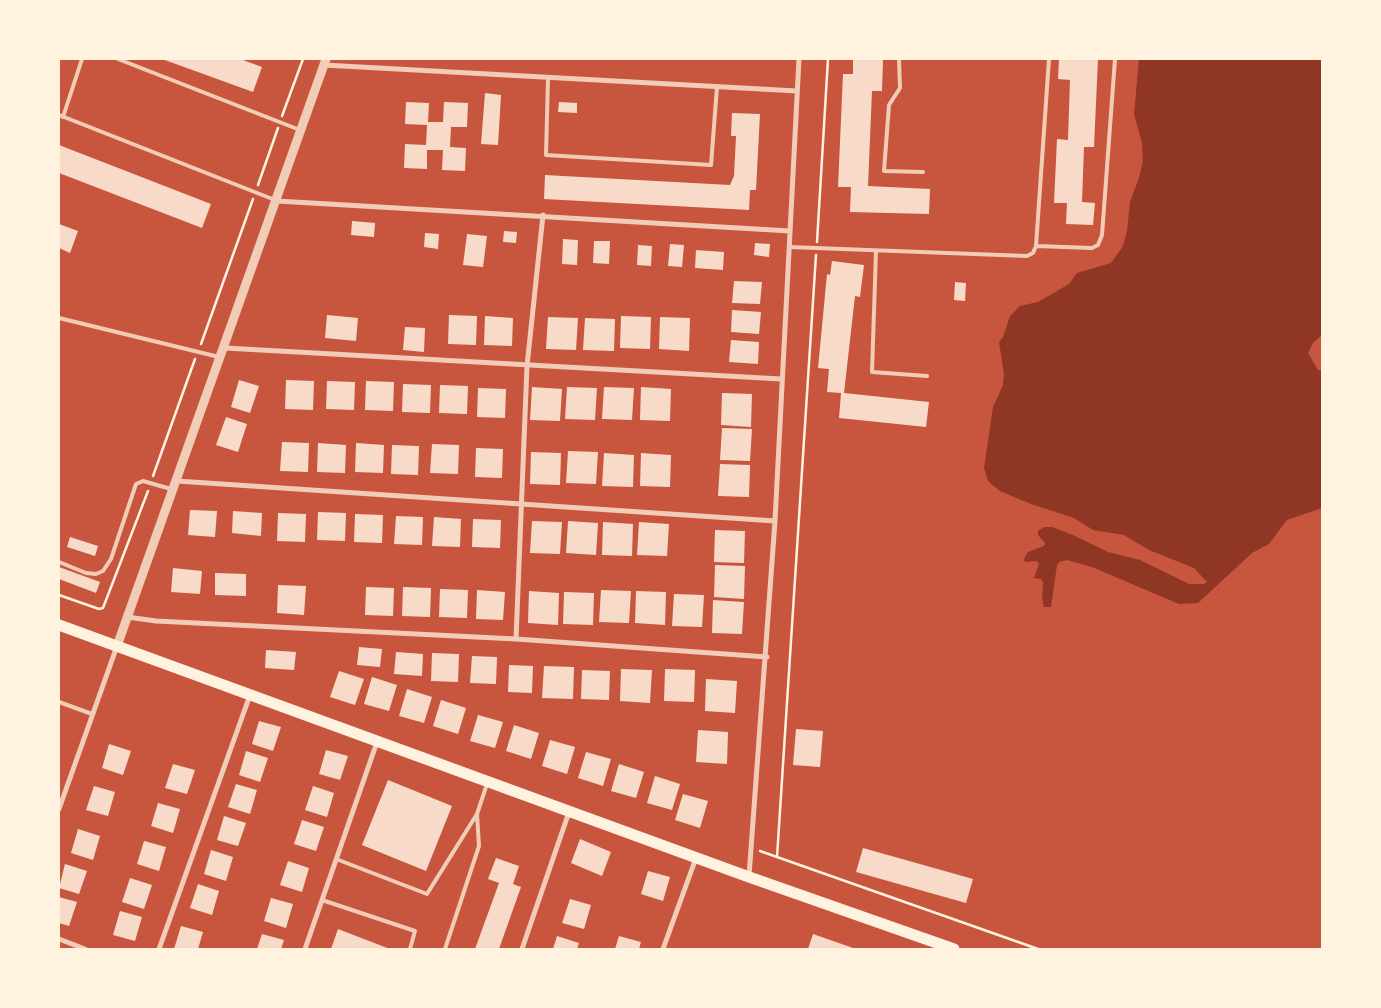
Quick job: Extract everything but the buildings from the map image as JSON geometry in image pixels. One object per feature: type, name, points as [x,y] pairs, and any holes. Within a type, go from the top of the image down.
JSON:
[{"type":"main road","points":[[59,625],[696,858],[954,949]]},
{"type":"street","points":[[749,877],[767,656],[799,59]]},
{"type":"street","points":[[59,809],[176,486],[325,62],[548,78],[797,91]]},
{"type":"street","points":[[277,201],[790,231]]},
{"type":"street","points":[[516,639],[527,366],[542,215]]},
{"type":"street","points":[[225,348],[781,379]]},
{"type":"street","points":[[176,486],[775,521]]},
{"type":"street","points":[[128,617],[156,621],[516,639],[767,656]]},
{"type":"street","points":[[159,949],[251,694]]},
{"type":"street","points":[[305,949],[377,742]]},
{"type":"street","points":[[522,949],[569,812]]},
{"type":"street","points":[[663,949],[696,858]]},
{"type":"street","points":[[59,939],[86,949]]},
{"type":"lane","points":[[82,59],[61,116],[277,201]]},
{"type":"lane","points":[[118,59],[301,130]]},
{"type":"lane","points":[[899,59],[900,88],[889,105],[884,170],[923,172]]},
{"type":"lane","points":[[789,247],[1027,256],[1032,253],[1036,246],[1049,59]]},
{"type":"lane","points":[[1036,246],[1092,248],[1098,245],[1102,235],[1115,59]]},
{"type":"lane","points":[[548,78],[546,155],[711,165],[717,87]]},
{"type":"lane","points":[[876,251],[872,372],[927,376]]},
{"type":"lane","points":[[59,318],[221,358]]},
{"type":"lane","points":[[59,562],[86,573],[96,574],[103,571],[112,559],[136,484],[143,481],[176,486]]},
{"type":"lane","points":[[59,702],[92,714]]},
{"type":"lane","points":[[336,859],[427,894],[477,814],[488,782]]},
{"type":"lane","points":[[444,949],[479,846],[477,814]]},
{"type":"lane","points":[[322,900],[416,932],[410,949]]},
{"type":"path","points":[[777,857],[828,59]]},
{"type":"path","points":[[751,848],[1038,949]]},
{"type":"shaded area","points":[[1139,59],[1322,59],[1322,335],[1313,343],[1308,353],[1318,370],[1322,371],[1322,508],[1287,520],[1269,544],[1252,553],[1198,603],[1179,604],[1092,567],[1067,560],[1059,562],[1057,565],[1051,607],[1044,607],[1042,597],[1043,582],[1041,579],[1034,578],[1039,564],[1037,561],[1025,562],[1024,559],[1028,552],[1044,546],[1045,543],[1038,535],[1038,531],[1044,527],[1052,527],[1073,535],[1108,552],[1140,560],[1189,584],[1204,584],[1207,582],[1194,568],[1149,550],[1124,535],[1093,530],[1074,518],[1031,504],[1000,491],[988,481],[984,468],[993,407],[1003,385],[1004,374],[999,342],[1003,337],[1010,316],[1020,306],[1038,302],[1069,284],[1077,273],[1111,263],[1123,246],[1127,231],[1130,202],[1143,161],[1142,143],[1134,114]]}]
